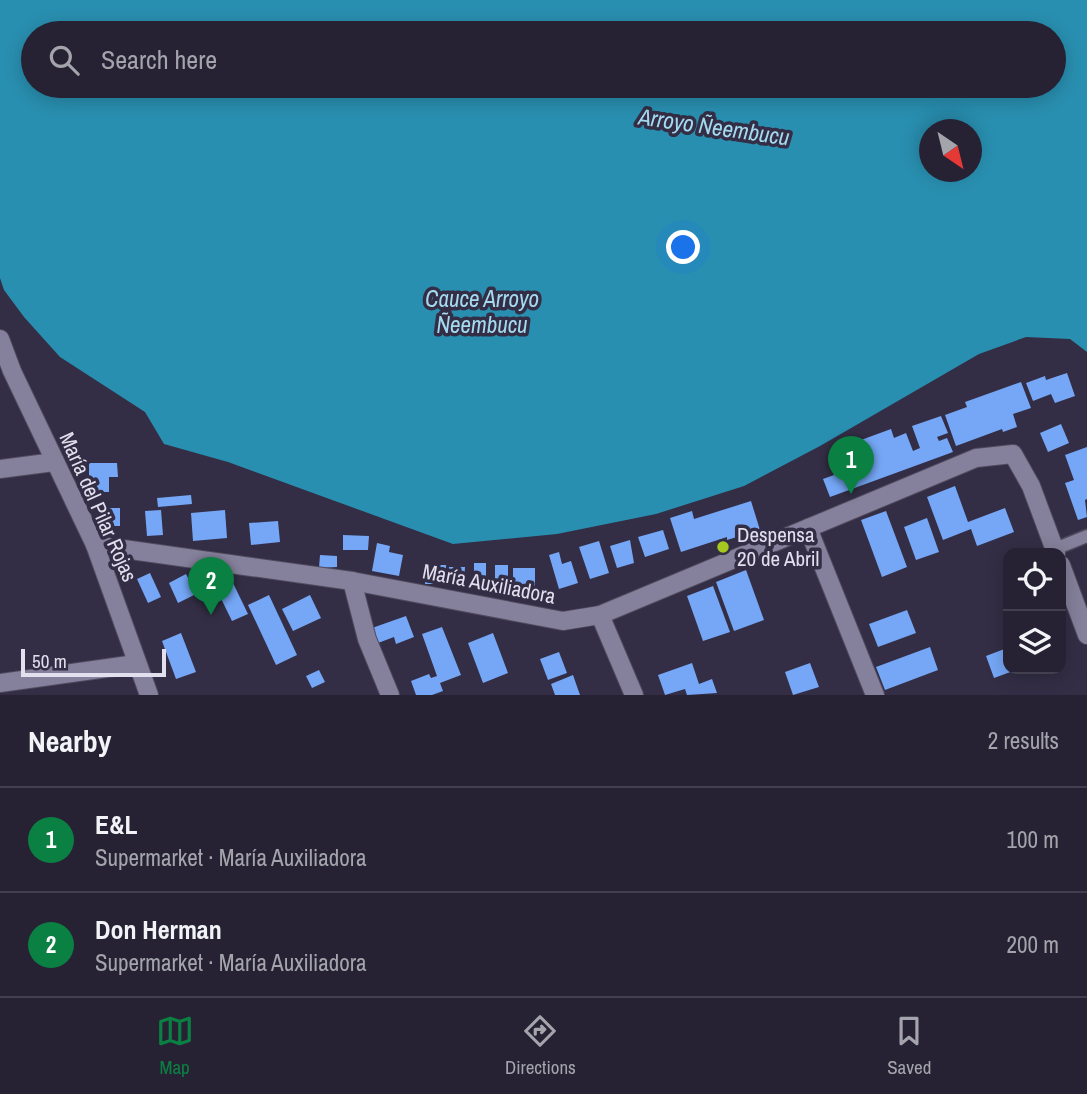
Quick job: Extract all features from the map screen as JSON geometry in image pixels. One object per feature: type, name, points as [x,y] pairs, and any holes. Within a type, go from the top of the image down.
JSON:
[{"type":"street","name":"María del Pilar Rojas","points":[[0,340],[54,462],[95,545],[149,695]]},
{"type":"street","name":"María Auxiliadora","points":[[95,545],[352,581],[563,621],[600,615],[976,458],[1013,454],[1031,486],[1054,548]]},
{"type":"street","points":[[0,469],[54,462]]},
{"type":"street","points":[[808,528],[875,695]]},
{"type":"street","points":[[1066,580],[1087,635]]},
{"type":"street","points":[[352,581],[367,639],[390,695]]},
{"type":"street","points":[[600,615],[634,695]]},
{"type":"street","points":[[0,683],[136,664]]},
{"type":"lane","points":[[1066,550],[1087,536]]},
{"type":"water","name":"Cauce Arroyo Ñeembucu","points":[[0,0],[1087,0],[1087,352],[1070,339],[1026,337],[979,354],[820,446],[744,486],[656,514],[557,534],[453,544],[228,462],[164,444],[145,412],[60,357],[4,290],[0,278]]},
{"type":"building","points":[[1067,373],[1075,396],[1055,403],[1051,394],[1033,401],[1026,383],[1045,376],[1046,380]]},
{"type":"building","points":[[1021,382],[1031,408],[1013,414],[1017,427],[1003,432],[1002,429],[956,446],[945,415],[967,407],[965,402]]},
{"type":"building","points":[[941,416],[948,433],[937,437],[939,441],[947,438],[953,452],[830,497],[823,479],[834,475],[830,464],[843,459],[847,470],[859,465],[855,452],[864,449],[861,440],[891,429],[894,438],[906,433],[913,451],[920,448],[912,426]]},
{"type":"building","points":[[1061,424],[1069,443],[1048,452],[1040,433]]},
{"type":"building","points":[[1087,447],[1087,517],[1078,520],[1065,483],[1074,480],[1065,455]]},
{"type":"building","points":[[89,463],[117,463],[118,477],[109,477],[109,492],[89,492]]},
{"type":"building","points":[[955,486],[968,522],[1005,508],[1014,532],[977,546],[971,529],[943,540],[927,497]]},
{"type":"building","points":[[191,495],[192,504],[158,507],[157,498]]},
{"type":"building","points":[[751,501],[760,530],[727,540],[727,537],[681,552],[670,518],[692,511],[694,519]]},
{"type":"building","points":[[104,508],[120,508],[120,526],[104,526]]},
{"type":"building","points":[[161,510],[163,535],[147,536],[145,511]]},
{"type":"building","points":[[225,510],[227,538],[193,541],[191,513]]},
{"type":"building","points":[[886,511],[907,567],[882,577],[861,520]]},
{"type":"building","points":[[927,518],[939,552],[916,560],[904,527]]},
{"type":"building","points":[[278,521],[280,542],[251,545],[249,523]]},
{"type":"building","points":[[663,530],[669,549],[645,557],[638,537]]},
{"type":"building","points":[[343,535],[369,536],[368,550],[343,550]]},
{"type":"building","points":[[630,540],[634,563],[617,568],[610,546]]},
{"type":"building","points":[[599,541],[609,573],[590,579],[579,547]]},
{"type":"building","points":[[377,543],[390,546],[389,552],[403,555],[399,576],[372,571]]},
{"type":"building","points":[[559,552],[562,564],[571,561],[578,583],[559,589],[549,555]]},
{"type":"building","points":[[320,555],[337,556],[337,567],[319,568]]},
{"type":"building","points":[[474,563],[486,563],[486,581],[474,581]]},
{"type":"building","points":[[426,565],[446,565],[446,584],[425,584]]},
{"type":"building","points":[[495,565],[508,565],[508,584],[495,583]]},
{"type":"building","points":[[449,567],[465,567],[464,583],[448,582]]},
{"type":"building","points":[[513,568],[535,568],[535,587],[513,587]]},
{"type":"building","points":[[746,570],[764,620],[734,631],[716,582]]},
{"type":"building","points":[[150,573],[161,597],[148,603],[137,579]]},
{"type":"building","points":[[186,574],[196,594],[178,603],[169,583]]},
{"type":"building","points":[[210,576],[232,581],[248,614],[232,621]]},
{"type":"building","points":[[713,586],[730,632],[703,641],[687,596]]},
{"type":"building","points":[[269,595],[297,655],[276,665],[248,605]]},
{"type":"building","points":[[310,595],[321,618],[293,631],[282,609]]},
{"type":"building","points":[[907,610],[916,633],[878,647],[869,624]]},
{"type":"building","points":[[406,616],[414,637],[396,644],[394,637],[378,643],[372,628]]},
{"type":"building","points":[[442,627],[461,675],[440,683],[443,691],[432,695],[416,695],[411,681],[429,674],[431,678],[437,676],[422,634]]},
{"type":"building","points":[[181,633],[196,672],[176,679],[162,641]]},
{"type":"building","points":[[493,633],[508,673],[483,683],[468,643]]},
{"type":"building","points":[[930,647],[938,670],[885,690],[876,667]]},
{"type":"building","points":[[1003,650],[1003,674],[1005,674],[994,678],[986,656]]},
{"type":"building","points":[[559,652],[567,673],[548,680],[540,659]]},
{"type":"building","points":[[692,663],[699,684],[712,679],[717,693],[687,695],[685,689],[665,695],[658,675]]},
{"type":"building","points":[[810,663],[819,687],[793,695],[785,672]]},
{"type":"building","points":[[319,670],[325,682],[312,688],[306,676]]},
{"type":"building","points":[[573,675],[580,695],[555,695],[551,684]]},
{"type":"place","name":"E&L","points":[[851,494]]},
{"type":"place","name":"Despensa 20 de Abril","points":[[723,547]]},
{"type":"place","name":"Don Herman","points":[[211,615]]},
{"type":"water label","name":"Arroyo Ñeembucu","points":[[714,127]]}]
